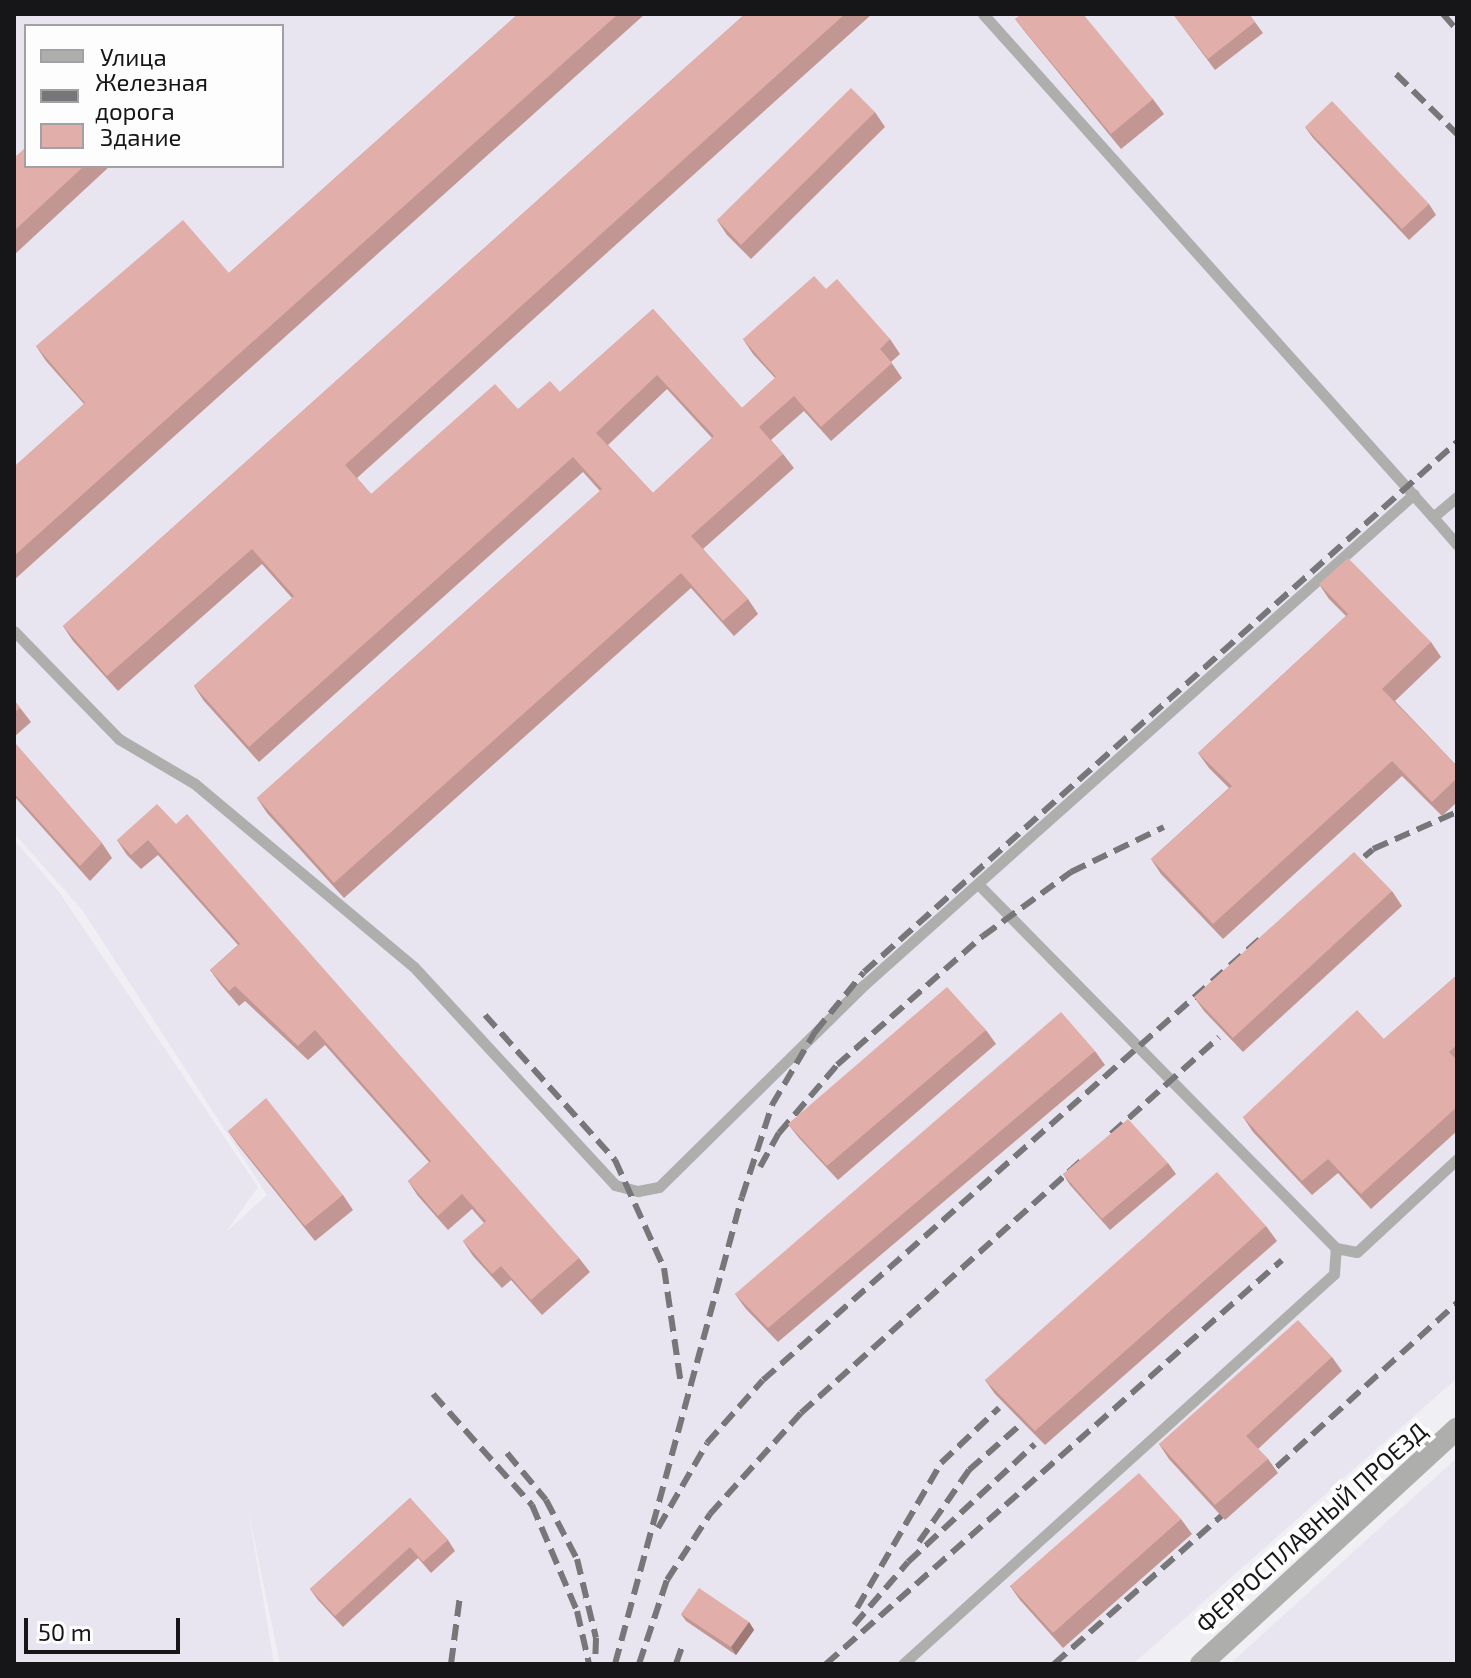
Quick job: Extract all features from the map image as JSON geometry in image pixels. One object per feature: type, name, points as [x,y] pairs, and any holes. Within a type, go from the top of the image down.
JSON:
[{"type":"street","name":"ФЕРРОСПЛАВНЫЙ ПРОЕЗД","points":[[1201,1664],[1457,1429]]},
{"type":"lane","points":[[983,14],[1457,545]]},
{"type":"lane","points":[[996,28],[1004,14]]},
{"type":"lane","points":[[14,631],[119,739],[195,784],[414,967],[615,1185],[638,1191],[659,1187],[864,985],[981,887],[1414,494]]},
{"type":"lane","points":[[1433,517],[1457,497]]},
{"type":"lane","points":[[981,887],[1336,1248],[1357,1252],[1457,1159]]},
{"type":"lane","points":[[903,1664],[1334,1274],[1336,1248]]},
{"type":"shaded area","points":[[14,14],[1457,14],[1457,1378],[1133,1664],[280,1664],[248,1509],[274,1664],[14,1664],[14,840],[59,892],[258,1187],[226,1232],[267,1195],[83,911],[14,833]]},
{"type":"shaded area","points":[[1457,1458],[1457,1664],[1232,1664],[1233,1661]]},
{"type":"building","points":[[518,14],[618,14],[14,556],[14,467],[85,403],[36,346],[183,220],[229,273]]},
{"type":"building","points":[[745,14],[845,14],[345,465],[371,494],[495,384],[518,409],[550,381],[560,392],[653,309],[742,408],[776,377],[743,339],[814,276],[826,289],[837,279],[890,339],[880,349],[892,363],[821,427],[794,396],[759,427],[783,454],[691,536],[748,599],[723,621],[681,573],[334,883],[257,798],[602,489],[573,457],[249,747],[194,686],[294,596],[252,549],[107,676],[63,626]],"holes":[[[657,375],[714,436],[653,493],[596,433]]]},
{"type":"building","points":[[1021,14],[1083,14],[1153,99],[1111,134],[1015,19]]},
{"type":"building","points":[[1173,14],[1249,14],[1255,22],[1208,59]]},
{"type":"building","points":[[851,88],[875,112],[741,245],[717,220]]},
{"type":"building","points":[[1332,101],[1429,204],[1402,229],[1305,127]]},
{"type":"building","points":[[24,149],[24,168],[82,168],[14,231],[14,158]]},
{"type":"building","points":[[1348,558],[1431,642],[1382,689],[1457,766],[1457,778],[1432,802],[1392,761],[1213,924],[1151,859],[1232,786],[1198,753],[1348,614],[1319,584]]},
{"type":"building","points":[[14,742],[102,843],[80,866],[14,793]]},
{"type":"building","points":[[157,804],[176,824],[187,814],[579,1258],[531,1300],[501,1266],[492,1274],[463,1241],[486,1221],[462,1194],[438,1216],[408,1181],[431,1161],[315,1030],[298,1046],[235,986],[229,991],[210,970],[240,944],[148,840],[131,855],[117,840]]},
{"type":"building","points":[[1354,852],[1392,891],[1233,1038],[1194,997]]},
{"type":"building","points":[[1457,975],[1457,1045],[1449,1052],[1457,1060],[1457,1107],[1361,1194],[1328,1159],[1302,1181],[1243,1117],[1357,1010],[1384,1039]]},
{"type":"building","points":[[947,987],[986,1030],[827,1166],[788,1124]]},
{"type":"building","points":[[1061,1012],[1095,1051],[768,1328],[735,1294]]},
{"type":"building","points":[[266,1098],[343,1195],[305,1226],[228,1131]]},
{"type":"building","points":[[1128,1119],[1168,1163],[1102,1219],[1063,1174]]},
{"type":"building","points":[[1217,1172],[1266,1226],[1035,1431],[985,1380]]},
{"type":"building","points":[[1298,1320],[1332,1357],[1246,1436],[1268,1459],[1215,1505],[1159,1444]]},
{"type":"building","points":[[1139,1473],[1181,1519],[1053,1633],[1010,1586]]},
{"type":"building","points":[[410,1498],[448,1540],[423,1562],[410,1547],[335,1616],[310,1589]]},
{"type":"building","points":[[699,1588],[749,1622],[731,1647],[681,1614]]},
{"type":"railway","points":[[1443,14],[1457,30]]},
{"type":"railway","points":[[1396,74],[1457,134]]},
{"type":"railway","points":[[615,1664],[742,1197],[772,1105],[815,1032],[864,972],[1457,442]]},
{"type":"railway","points":[[1346,872],[1373,849],[1457,812]]},
{"type":"railway","points":[[760,1167],[779,1133],[837,1065],[983,936],[1071,872],[1164,827]]},
{"type":"railway","points":[[658,1528],[707,1443],[763,1380],[1261,938]]},
{"type":"railway","points":[[485,1015],[615,1160],[664,1268],[681,1385]]},
{"type":"railway","points":[[1111,1134],[1219,1037]]},
{"type":"railway","points":[[639,1664],[667,1580],[710,1514],[801,1413],[1081,1161]]},
{"type":"railway","points":[[826,1664],[1282,1260]]},
{"type":"railway","points":[[1259,1483],[1457,1303]]},
{"type":"railway","points":[[433,1394],[532,1505],[577,1611],[589,1664]]},
{"type":"railway","points":[[857,1608],[941,1463],[999,1408]]},
{"type":"railway","points":[[919,1542],[969,1470],[1020,1425]]},
{"type":"railway","points":[[854,1625],[908,1562],[1035,1444]]},
{"type":"railway","points":[[507,1453],[546,1500],[577,1559],[596,1638],[595,1664]]},
{"type":"railway","points":[[1054,1664],[1238,1501]]},
{"type":"railway","points":[[451,1664],[460,1596]]},
{"type":"railway","points":[[676,1664],[682,1647]]}]
